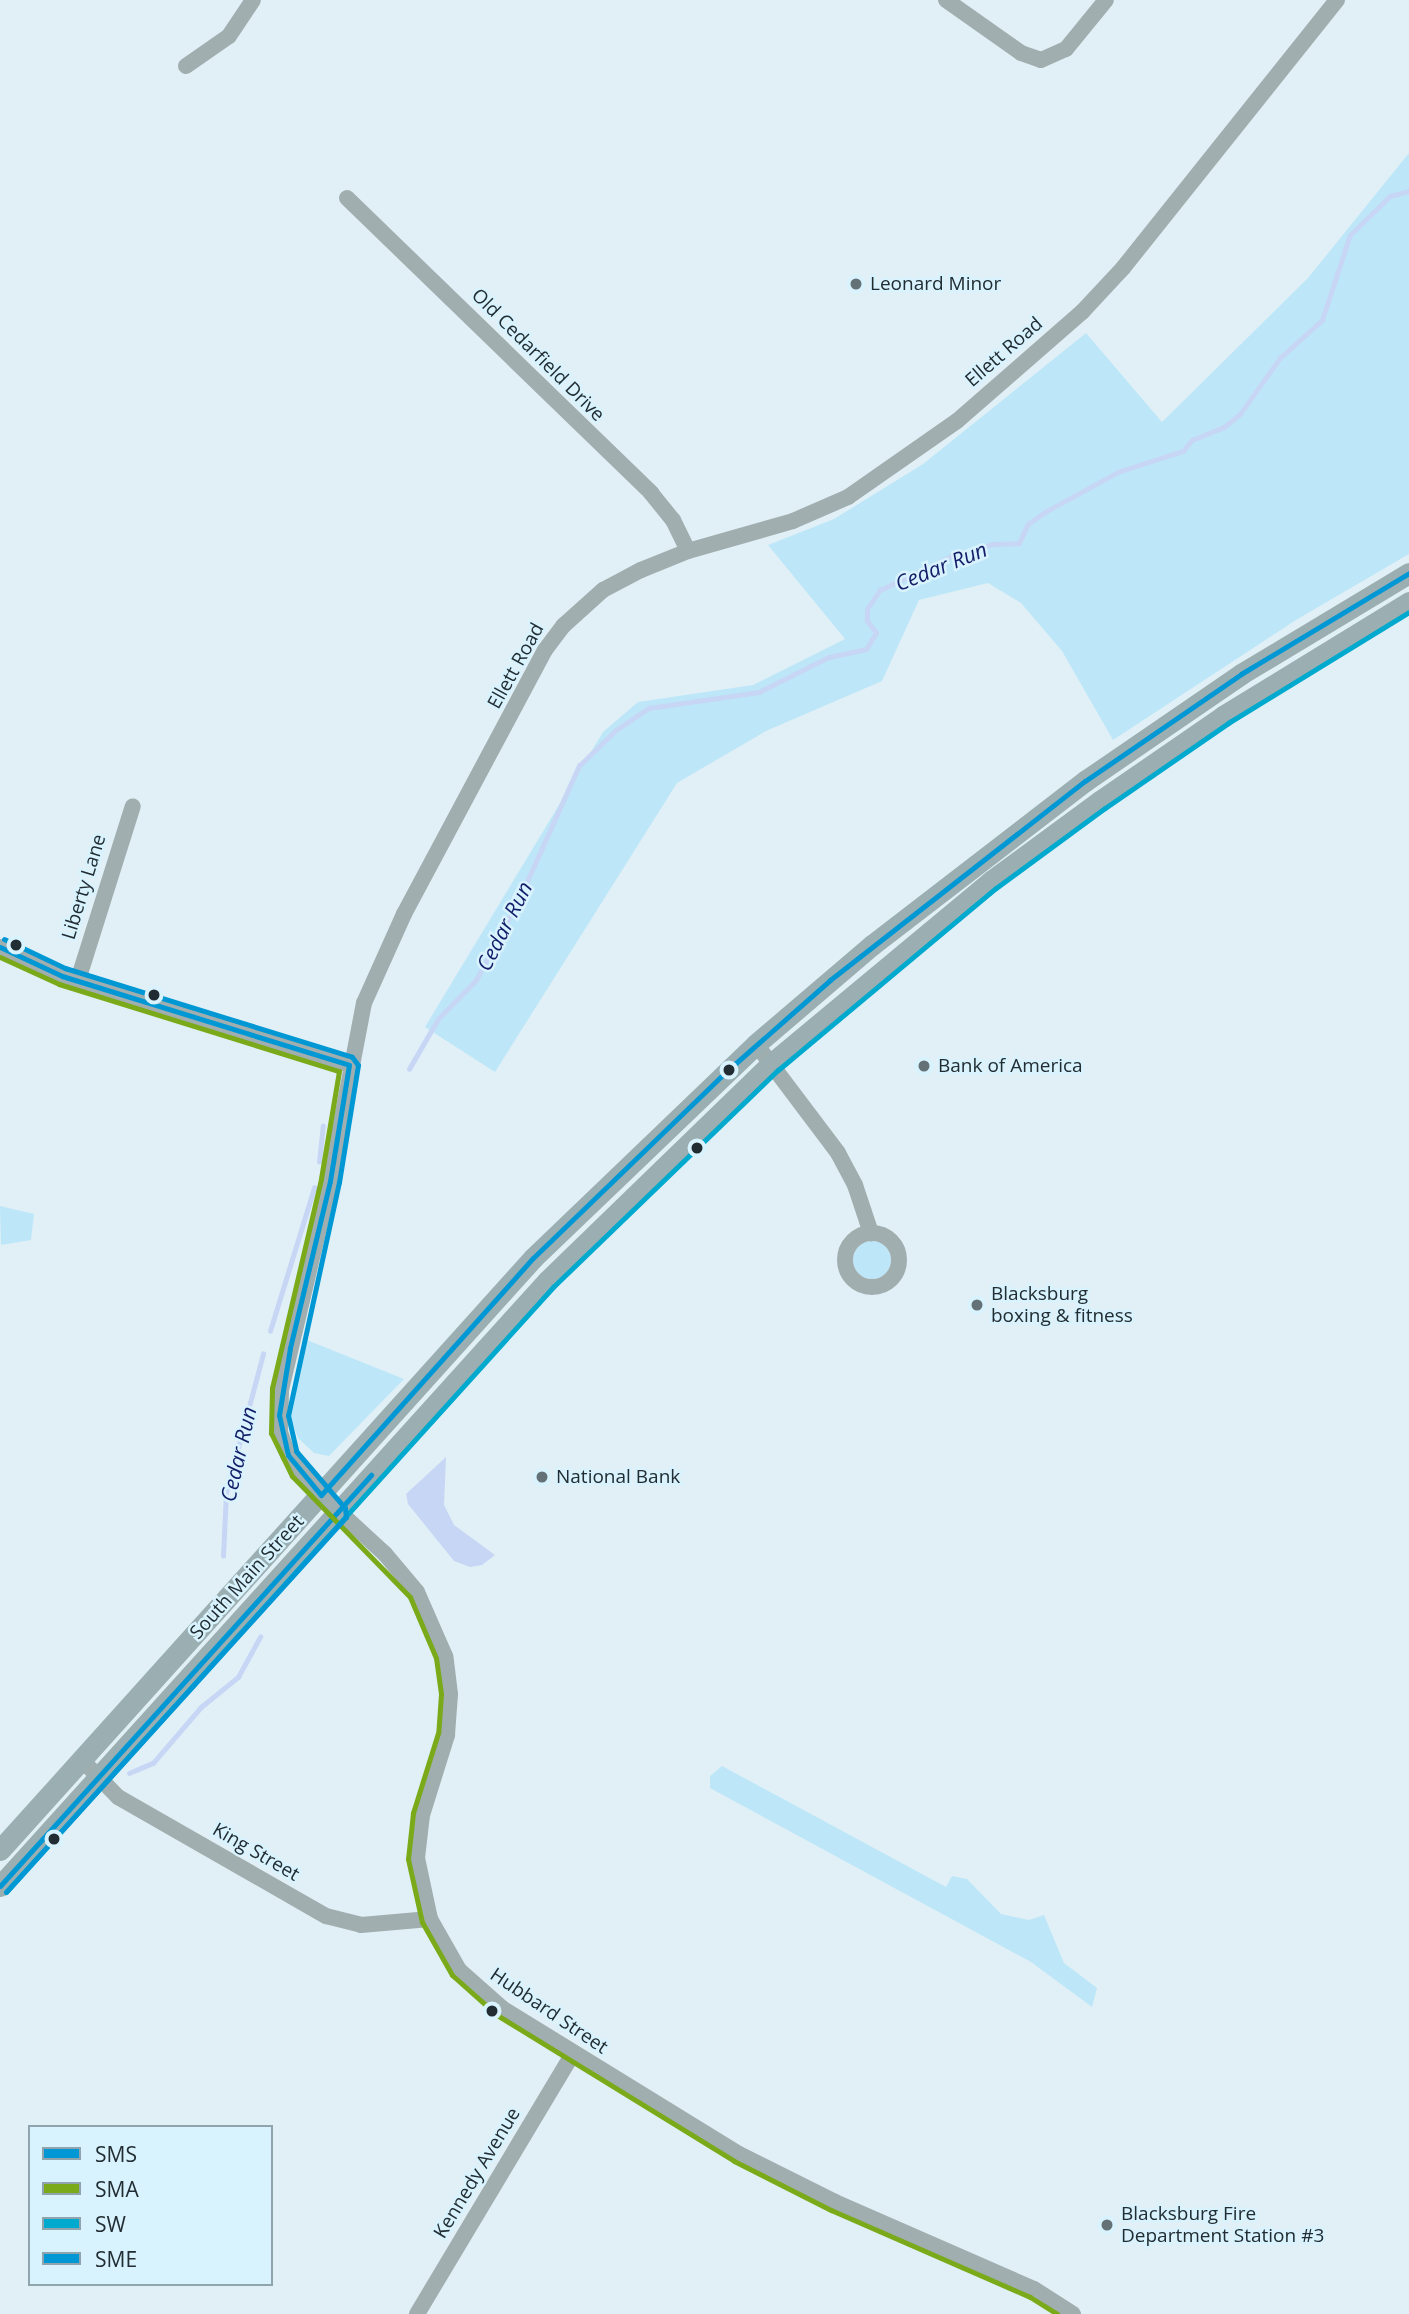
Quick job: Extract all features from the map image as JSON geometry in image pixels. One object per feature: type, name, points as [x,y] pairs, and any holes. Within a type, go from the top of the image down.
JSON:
[{"type":"main road","name":"South Main Street","points":[[0,1850],[533,1258],[756,1044],[872,945],[1085,781],[1241,674],[1409,573]]},
{"type":"main road","name":"South Main Street","points":[[0,1886],[610,1215],[772,1063],[949,914],[1045,841],[1223,716],[1409,602]]},
{"type":"street","points":[[186,66],[229,36],[253,0]]},
{"type":"street","points":[[946,0],[1021,54],[1041,60],[1066,49],[1106,0]]},
{"type":"street","name":"Ellett Road","points":[[338,1513],[288,1455],[279,1415],[290,1348],[330,1181],[349,1065],[364,1003],[389,942],[545,650],[570,618],[603,590],[688,551],[793,521],[828,506],[874,481],[957,421],[1082,312],[1123,268],[1337,0]]},
{"type":"street","name":"Old Cedarfield Drive","points":[[347,198],[651,493],[673,520],[688,551]]},
{"type":"street","name":"Liberty Lane","points":[[78,980],[133,806]]},
{"type":"street","points":[[0,947],[78,980],[349,1065]]},
{"type":"street","points":[[756,1044],[844,1163],[870,1233]]},
{"type":"street","name":"Hubbard Street","points":[[338,1513],[385,1554],[417,1592],[445,1656],[450,1694],[447,1735],[418,1838],[418,1875],[430,1919],[441,1943],[472,1984],[659,2108],[786,2179],[1034,2289],[1073,2314]]},
{"type":"street","name":"King Street","points":[[82,1760],[118,1797],[326,1916],[361,1925],[430,1919]]},
{"type":"street","name":"Kennedy Avenue","points":[[417,2314],[573,2053]]},
{"type":"shaded area","points":[[1409,153],[1409,554],[1296,620],[1113,740],[1062,651],[1021,603],[988,583],[919,600],[882,681],[766,731],[677,783],[495,1072],[425,1027],[603,732],[638,702],[753,685],[845,639],[768,545],[834,519],[923,464],[1086,333],[1162,422],[1308,278]]},
{"type":"shaded area","points":[[0,1206],[34,1214],[31,1240],[1,1245]]},
{"type":"shaded area","points":[[872,1241],[885,1247],[891,1260],[885,1273],[872,1279],[859,1273],[853,1260],[859,1247]]},
{"type":"shaded area","points":[[307,1340],[404,1379],[329,1456],[314,1453],[298,1438],[290,1417]]},
{"type":"shaded area","points":[[446,1457],[444,1505],[454,1525],[495,1555],[482,1565],[470,1567],[454,1561],[408,1504],[406,1494]]},
{"type":"shaded area","points":[[722,1766],[946,1887],[952,1876],[967,1879],[1001,1914],[1029,1920],[1044,1915],[1064,1963],[1097,1988],[1092,2007],[1031,1962],[710,1788],[710,1776]]},
{"type":"waterway","name":"Cedar Run","points":[[409,1069],[438,1019],[476,980],[520,897],[579,766],[616,730],[649,708],[759,692],[829,657],[866,649],[876,633],[867,621],[867,609],[880,590],[952,556],[993,544],[1019,543],[1028,524],[1045,512],[1118,472],[1183,451],[1192,440],[1224,427],[1240,414],[1280,358],[1322,320],[1350,235],[1390,196],[1409,191]]},
{"type":"waterway","name":"Cedar Run","points":[[319,1162],[323,1126]]},
{"type":"waterway","name":"Cedar Run","points":[[270,1331],[314,1188]]},
{"type":"waterway","name":"Cedar Run","points":[[223,1556],[226,1493],[263,1354]]},
{"type":"waterway","name":"Cedar Run","points":[[129,1773],[153,1763],[201,1707],[238,1677],[260,1637]]},
{"type":"transit line","name":"SMS","points":[[0,947],[62,976],[349,1065],[330,1181],[290,1348],[279,1415],[288,1455],[321,1495],[533,1258],[728,1070],[830,980],[1085,781],[1241,674],[1409,573]]},
{"type":"transit line","name":"SW","points":[[6,1892],[553,1287],[778,1070],[996,888],[1105,808],[1228,723],[1409,612]]},
{"type":"transit line","name":"SME","points":[[4,939],[65,968],[352,1057],[358,1065],[339,1182],[288,1415],[296,1451],[345,1508],[346,1517],[6,1892]]},
{"type":"transit line","name":"SMA","points":[[0,957],[59,984],[339,1071],[321,1179],[272,1388],[271,1433],[292,1476],[410,1597],[436,1658],[441,1694],[438,1733],[413,1813],[408,1859],[422,1922],[452,1975],[497,2015],[734,2161],[831,2210],[1030,2297],[1057,2314]]},
{"type":"transit line","name":"SMS","points":[[0,1886],[371,1475]]},
{"type":"place","name":"Leonard Minor","points":[[856,284]]},
{"type":"place","name":"Bank of America","points":[[924,1066]]},
{"type":"place","name":"Blacksburg boxing & fitness","points":[[977,1305]]},
{"type":"place","name":"National Bank","points":[[542,1477]]},
{"type":"place","name":"Blacksburg Fire Department Station #3","points":[[1107,2225]]}]
